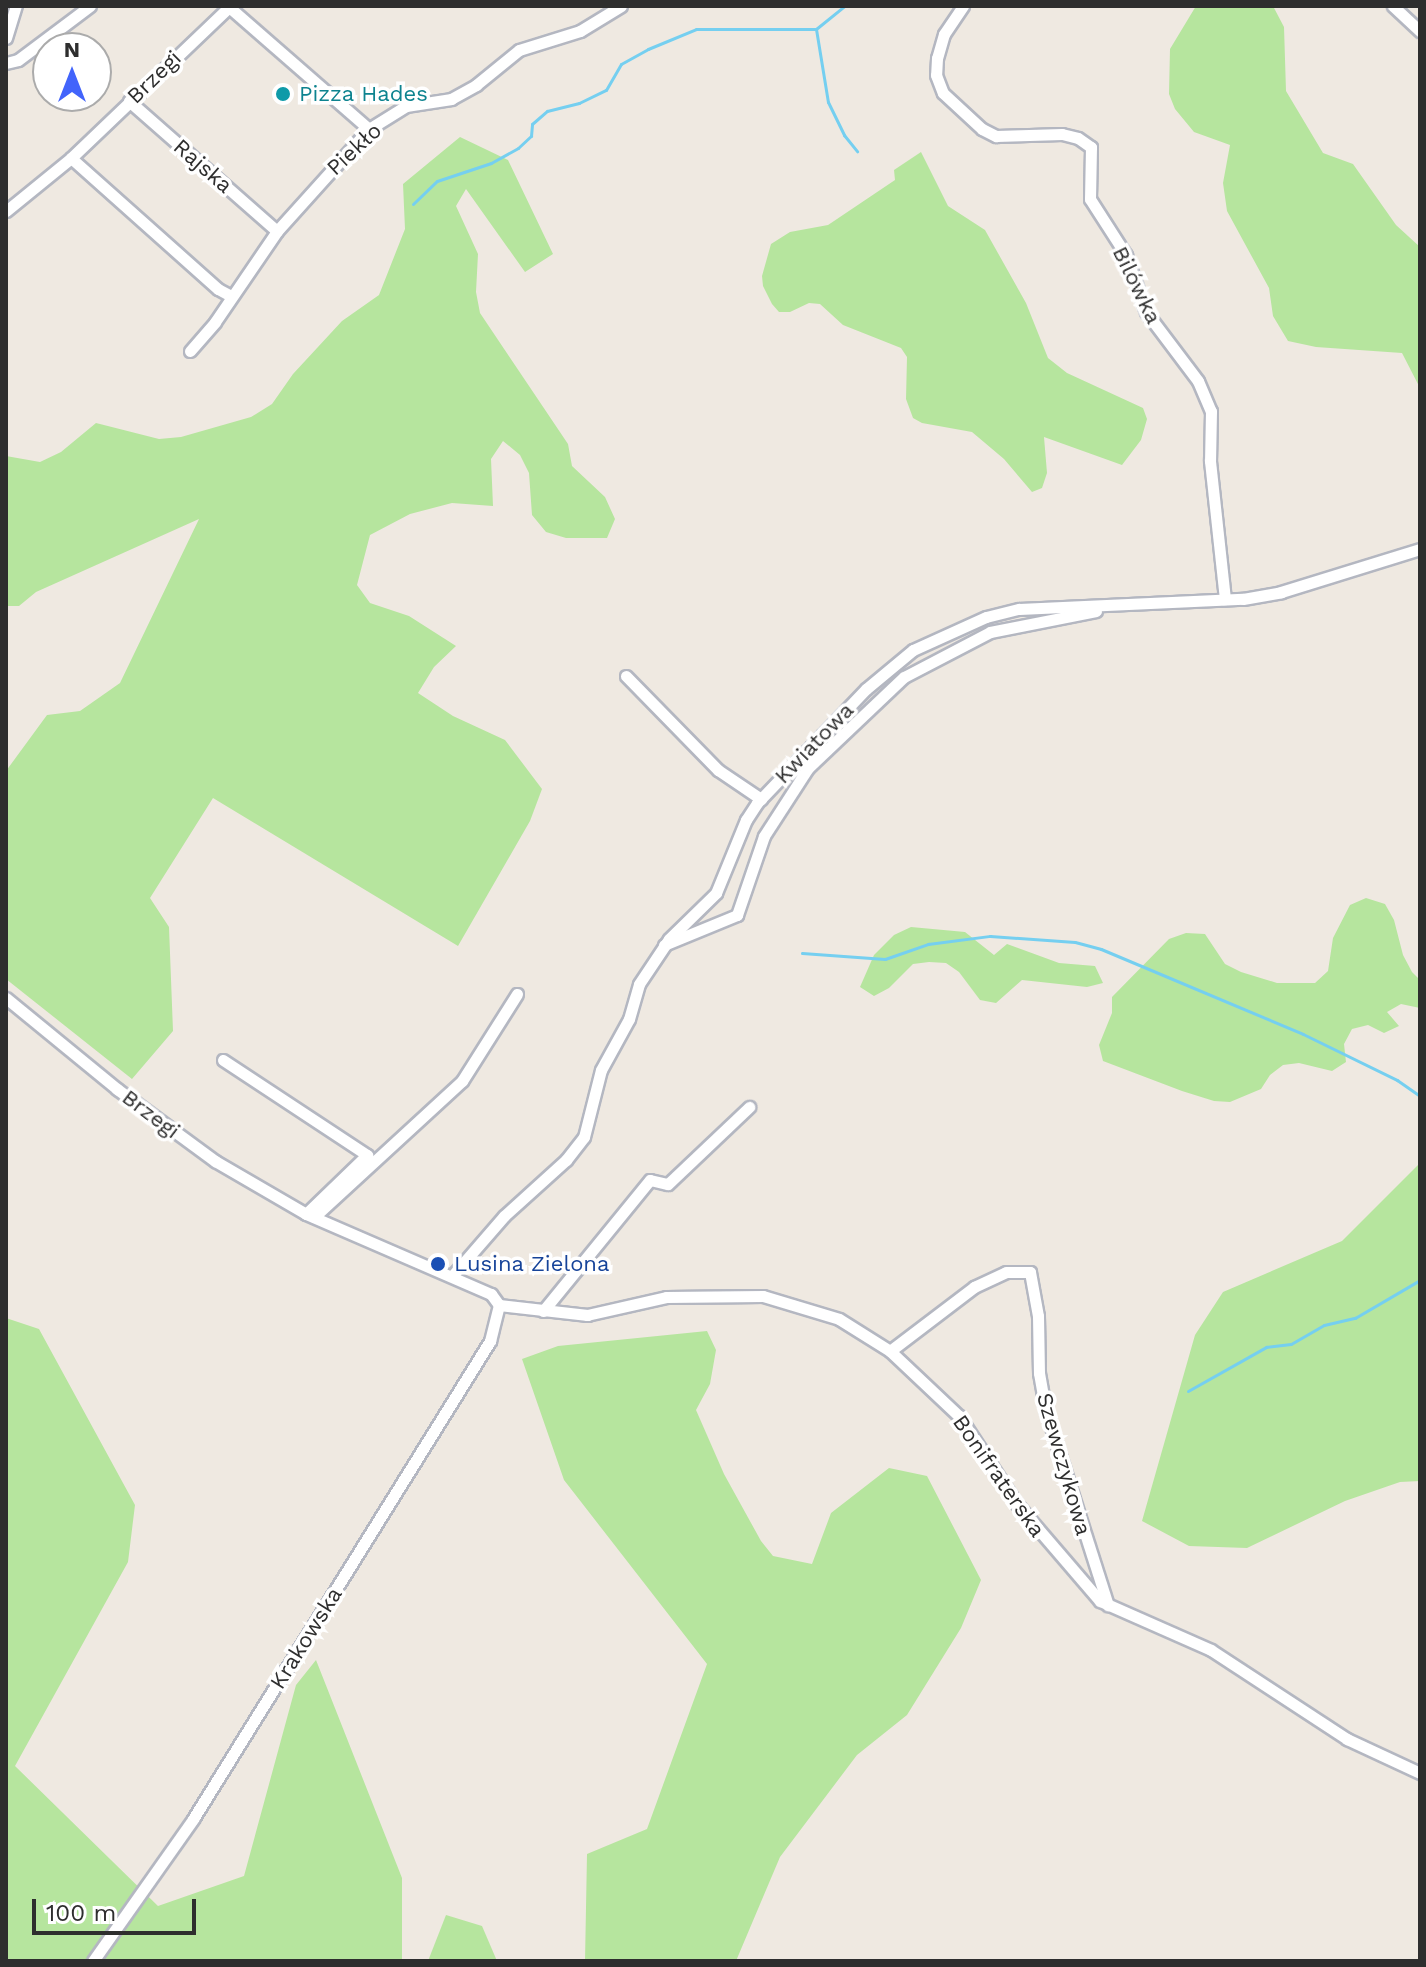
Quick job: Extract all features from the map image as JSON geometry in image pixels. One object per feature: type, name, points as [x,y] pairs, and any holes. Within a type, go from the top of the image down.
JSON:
[{"type":"street","points":[[6,38],[16,6]]},
{"type":"street","points":[[6,63],[18,60],[90,6]]},
{"type":"street","points":[[229,6],[369,129]]},
{"type":"street","name":"Brzegi","points":[[6,211],[71,158],[229,6]]},
{"type":"street","name":"Piekło","points":[[190,351],[215,322],[277,231],[369,129],[406,106],[451,99],[476,85],[519,50],[580,31],[621,6]]},
{"type":"street","name":"Bilówka","points":[[963,6],[944,34],[936,75],[943,93],[982,129],[996,136],[1062,134],[1078,138],[1091,147],[1090,199],[1126,255],[1146,312],[1198,381],[1211,411],[1210,461],[1225,599]]},
{"type":"street","points":[[1393,6],[1420,31]]},
{"type":"street","name":"Rajska","points":[[129,101],[277,231]]},
{"type":"street","points":[[71,158],[218,289],[231,296]]},
{"type":"street","name":"Kwiatowa","points":[[452,1276],[504,1216],[566,1160],[584,1137],[601,1070],[629,1019],[639,984],[664,945],[716,893],[746,820],[761,799],[866,689],[913,650],[986,617],[1019,609],[1225,599],[1281,592],[1420,549]]},
{"type":"street","points":[[664,945],[737,915],[764,836],[808,768],[920,665],[995,630],[1144,603]]},
{"type":"street","points":[[626,676],[718,770],[761,799]]},
{"type":"street","points":[[310,1215],[462,1081],[517,994]]},
{"type":"street","name":"Brzegi","points":[[6,998],[117,1089],[215,1161],[310,1215],[491,1294],[499,1305]]},
{"type":"street","points":[[223,1060],[367,1155],[310,1215]]},
{"type":"street","points":[[543,1311],[650,1180],[668,1184],[749,1107]]},
{"type":"street","name":"Szewczykowa","points":[[890,1351],[974,1287],[1006,1272],[1030,1272],[1038,1316],[1039,1373],[1046,1411],[1108,1605]]},
{"type":"street","name":"Bonifraterska","points":[[499,1305],[587,1315],[666,1297],[763,1296],[839,1319],[890,1351],[959,1416],[1041,1536],[1084,1587],[1108,1605],[1211,1650],[1347,1739],[1420,1773]]},
{"type":"street","name":"Krakowska","points":[[93,1961],[193,1819],[474,1367],[490,1341],[499,1305]]},
{"type":"green space","points":[[1196,6],[1273,6],[1284,27],[1286,91],[1323,153],[1353,164],[1396,225],[1420,247],[1420,388],[1402,353],[1316,347],[1288,341],[1273,316],[1269,288],[1227,211],[1223,183],[1230,145],[1194,132],[1175,109],[1169,94],[1170,49]]},
{"type":"green space","points":[[460,137],[508,160],[553,254],[525,272],[466,189],[456,206],[478,254],[476,292],[480,313],[568,444],[572,466],[605,497],[615,519],[607,538],[566,538],[546,532],[532,515],[529,473],[520,455],[503,441],[491,459],[493,506],[452,503],[410,514],[370,535],[357,585],[370,603],[409,616],[456,646],[434,667],[418,693],[453,716],[505,740],[542,789],[530,821],[458,946],[213,798],[150,898],[169,927],[173,1031],[132,1079],[6,979],[6,771],[47,715],[80,711],[120,683],[199,519],[36,592],[19,606],[6,606],[6,456],[40,462],[61,452],[96,423],[159,439],[181,437],[251,417],[272,404],[293,374],[342,321],[379,295],[405,229],[403,184]]},
{"type":"green space","points":[[921,152],[948,206],[985,230],[1026,303],[1048,358],[1067,373],[1143,408],[1147,419],[1141,440],[1122,465],[1044,437],[1047,473],[1042,488],[1032,492],[1004,459],[972,432],[922,423],[913,418],[906,399],[907,357],[901,348],[843,325],[820,304],[809,303],[790,312],[779,312],[772,304],[763,286],[762,276],[771,244],[790,232],[828,225],[895,180],[894,170]]},
{"type":"green space","points":[[1366,898],[1385,904],[1394,920],[1403,955],[1420,980],[1420,1008],[1401,1004],[1387,1012],[1399,1026],[1384,1033],[1368,1025],[1352,1029],[1344,1044],[1346,1062],[1332,1071],[1299,1063],[1283,1065],[1270,1075],[1261,1089],[1230,1102],[1214,1101],[1182,1091],[1103,1061],[1099,1045],[1112,1013],[1112,997],[1169,939],[1186,933],[1205,934],[1225,964],[1241,972],[1277,983],[1315,983],[1328,971],[1333,938],[1350,905]]},
{"type":"green space","points":[[911,927],[965,932],[994,955],[1007,944],[1059,963],[1095,966],[1103,983],[1087,987],[1022,980],[996,1003],[980,1000],[959,972],[946,963],[929,962],[913,964],[889,988],[874,996],[860,987],[874,955],[894,935]]},
{"type":"green space","points":[[1420,1163],[1420,1481],[1400,1482],[1345,1501],[1247,1548],[1189,1546],[1142,1521],[1195,1335],[1223,1292],[1342,1241]]},
{"type":"green space","points":[[6,1318],[39,1329],[135,1505],[128,1562],[15,1766],[158,1906],[244,1876],[296,1685],[316,1660],[402,1878],[402,1961],[6,1961]]},
{"type":"green space","points":[[707,1331],[716,1350],[710,1384],[696,1410],[724,1474],[761,1541],[773,1556],[812,1564],[831,1513],[889,1468],[927,1476],[981,1580],[961,1628],[907,1715],[857,1755],[780,1857],[736,1961],[585,1961],[587,1854],[647,1829],[707,1664],[564,1480],[522,1359],[558,1346]]},
{"type":"green space","points":[[446,1915],[482,1926],[497,1961],[428,1961]]},
{"type":"waterway","points":[[413,204],[437,181],[491,163],[518,148],[531,136],[532,124],[547,111],[579,103],[606,90],[621,64],[648,49],[696,29],[816,29],[844,6]]},
{"type":"waterway","points":[[816,29],[828,102],[844,135],[857,151]]},
{"type":"waterway","points":[[802,953],[885,959],[928,944],[990,936],[1075,942],[1101,949],[1303,1034],[1397,1080],[1420,1096]]},
{"type":"waterway","points":[[1188,1391],[1266,1347],[1291,1344],[1324,1325],[1355,1318],[1420,1280]]},
{"type":"place","name":"Pizza Hades","points":[[283,94]]},
{"type":"place","name":"Lusina Zielona","points":[[438,1264]]}]
